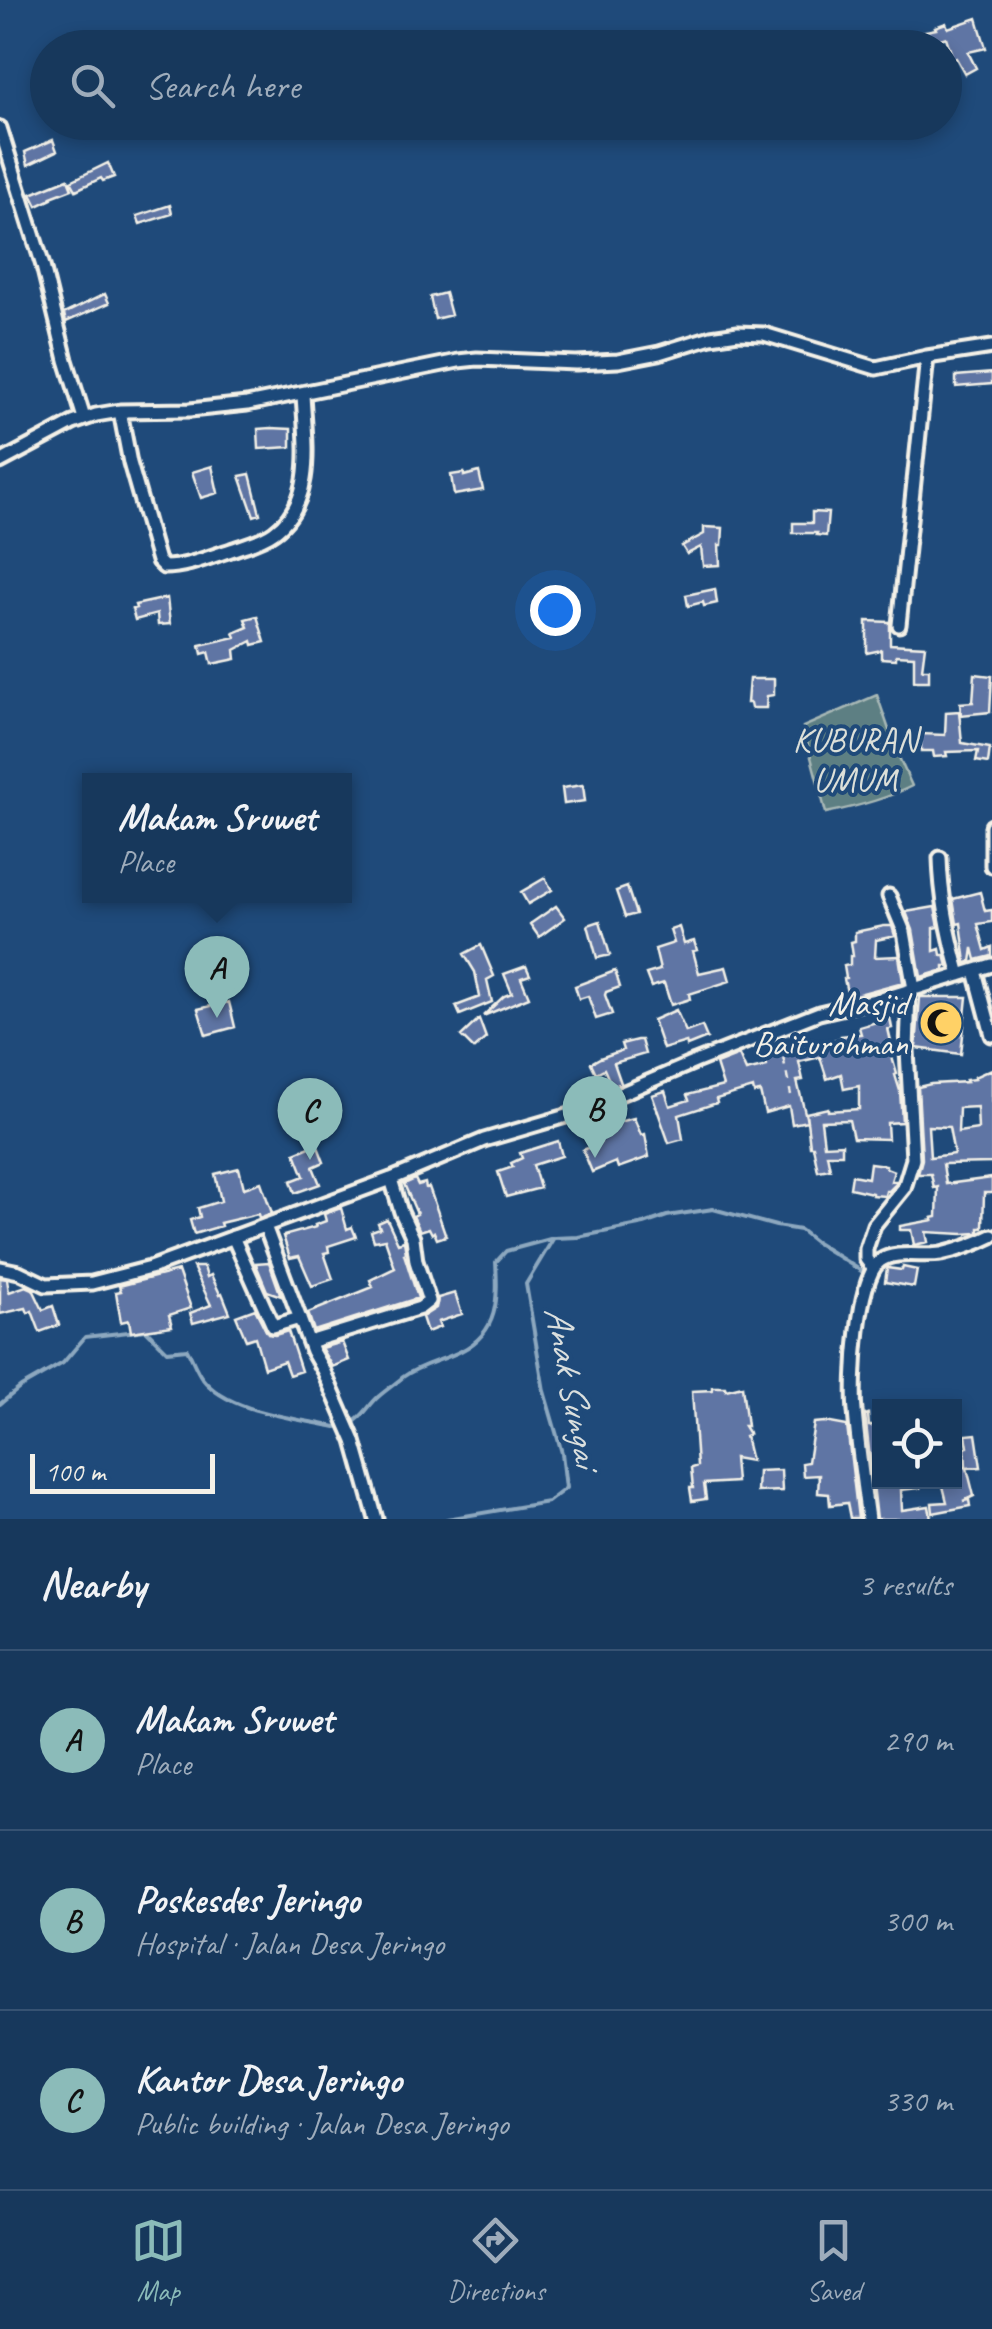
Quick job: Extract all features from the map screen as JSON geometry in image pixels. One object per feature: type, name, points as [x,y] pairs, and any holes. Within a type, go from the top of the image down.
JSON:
[{"type":"street","points":[[0,128],[84,418]]},
{"type":"street","points":[[0,462],[84,418],[120,411],[218,408],[458,360],[618,361],[738,333],[764,334],[876,368],[992,346]]},
{"type":"street","points":[[899,625],[928,357]]},
{"type":"street","points":[[120,411],[158,562],[169,568],[260,540],[278,529],[289,516],[306,469],[303,394]]},
{"type":"street","points":[[992,826],[992,866]]},
{"type":"street","points":[[940,858],[943,896],[960,975]]},
{"type":"street","points":[[874,1268],[866,1258],[866,1248],[874,1225],[904,1188],[913,1159],[907,1050],[912,990],[904,932],[889,896]]},
{"type":"street","points":[[0,1268],[46,1285],[92,1283],[150,1268],[391,1180],[484,1140],[572,1114],[819,1013],[992,965]]},
{"type":"street","points":[[975,970],[992,1035]]},
{"type":"street","points":[[310,1342],[420,1308],[428,1301],[413,1238],[391,1180]]},
{"type":"street","points":[[265,1226],[354,1441],[376,1519]]},
{"type":"street","points":[[868,1519],[854,1392],[866,1285],[874,1268],[888,1258],[942,1254],[992,1236]]},
{"type":"street","points":[[232,1238],[273,1326],[300,1318]]},
{"type":"path","points":[[777,1030],[791,1094]]},
{"type":"green space","name":"KUBURAN UMUM","points":[[877,695],[912,786],[826,813],[803,727]]},
{"type":"building","points":[[977,18],[986,48],[968,52],[976,68],[965,74],[962,30],[931,30],[946,23],[948,28]]},
{"type":"building","points":[[53,140],[57,151],[28,165],[25,152]]},
{"type":"building","points":[[108,163],[114,177],[103,181],[101,178],[76,190],[71,181]]},
{"type":"building","points":[[68,179],[72,189],[37,206],[31,194]]},
{"type":"building","points":[[170,205],[172,214],[140,224],[137,216]]},
{"type":"building","points":[[445,293],[451,315],[435,319],[430,297]]},
{"type":"building","points":[[105,294],[109,303],[66,322],[64,314]]},
{"type":"building","points":[[992,373],[992,384],[956,387],[956,376]]},
{"type":"building","points":[[258,429],[291,429],[291,447],[259,449]]},
{"type":"building","points":[[212,466],[218,493],[201,498],[192,472]]},
{"type":"building","points":[[479,472],[483,490],[454,495],[451,475]]},
{"type":"building","points":[[250,474],[260,514],[254,516],[240,476]]},
{"type":"building","points":[[812,512],[828,513],[826,536],[793,533],[793,523],[812,523]]},
{"type":"building","points":[[704,527],[723,528],[720,565],[703,566],[701,547],[687,554],[682,546],[704,534]]},
{"type":"building","points":[[715,589],[717,603],[688,606],[686,595]]},
{"type":"building","points":[[167,598],[170,624],[158,625],[157,614],[135,620],[135,605]]},
{"type":"building","points":[[257,616],[265,642],[253,645],[252,641],[235,650],[236,659],[212,664],[209,652],[202,654],[200,645],[236,637],[234,633],[248,627],[245,619]]},
{"type":"building","points":[[867,621],[890,622],[890,644],[925,646],[922,669],[929,669],[929,681],[914,681],[914,656],[896,655],[896,659],[881,658],[881,650],[867,653]]},
{"type":"building","points":[[975,674],[992,676],[990,712],[961,715],[960,703],[973,702]]},
{"type":"building","points":[[749,679],[774,679],[774,695],[767,696],[766,708],[751,708],[747,703]]},
{"type":"building","points":[[959,711],[962,743],[990,748],[988,763],[976,761],[978,751],[946,752],[947,756],[934,757],[933,751],[921,751],[921,734],[945,735],[946,712]]},
{"type":"building","points":[[583,785],[585,801],[564,804],[562,788]]},
{"type":"building","points":[[545,878],[552,890],[528,904],[521,892]]},
{"type":"building","points":[[627,887],[636,914],[625,917],[616,891]]},
{"type":"building","points":[[980,892],[985,911],[992,910],[992,922],[978,924],[985,950],[992,947],[992,956],[976,960],[973,948],[971,962],[966,963],[961,923],[957,924],[953,899]]},
{"type":"building","points":[[556,906],[565,918],[539,937],[530,924]]},
{"type":"building","points":[[935,907],[939,927],[934,928],[934,951],[940,949],[948,966],[921,977],[906,912]]},
{"type":"building","points":[[600,921],[610,955],[597,958],[588,925]]},
{"type":"building","points":[[892,926],[895,936],[876,940],[875,957],[899,956],[903,982],[848,997],[844,966],[850,965],[853,956],[851,942],[855,941],[855,932]]},
{"type":"building","points":[[679,927],[684,944],[694,941],[699,973],[726,967],[730,981],[689,994],[690,999],[671,1005],[664,983],[651,987],[646,974],[660,970],[655,949],[674,943],[670,930]]},
{"type":"building","points":[[481,945],[494,976],[487,980],[492,1002],[460,1015],[456,1006],[480,997],[475,972],[464,954]]},
{"type":"building","points":[[526,966],[530,975],[521,978],[529,997],[483,1016],[512,993],[504,974]]},
{"type":"building","points":[[615,971],[620,987],[605,995],[612,1014],[596,1019],[588,996],[579,999],[575,986]]},
{"type":"building","name":"Masjid Baiturohman","points":[[920,997],[967,997],[961,1054],[916,1048]]},
{"type":"building","points":[[229,1002],[235,1027],[206,1035],[198,1009]]},
{"type":"building","points":[[676,1010],[686,1032],[702,1026],[707,1038],[663,1049],[653,1020]]},
{"type":"building","points":[[890,1018],[889,1047],[900,1091],[902,1122],[887,1123],[888,1139],[853,1138],[849,1120],[821,1121],[824,1145],[842,1144],[842,1154],[827,1154],[830,1169],[818,1171],[807,1121],[792,1124],[789,1106],[765,1113],[760,1092],[754,1093],[753,1088],[679,1115],[683,1139],[669,1143],[652,1095],[665,1091],[670,1106],[689,1100],[687,1095],[723,1086],[716,1064],[739,1055],[746,1071],[767,1066],[766,1058],[861,1034],[859,1027]],"holes":[[[820,1057],[827,1079],[841,1074],[844,1089],[859,1086],[859,1109],[828,1108],[806,1113],[807,1121],[797,1081],[803,1080],[799,1062]]]},
{"type":"building","points":[[479,1019],[486,1038],[474,1049],[461,1036]]},
{"type":"building","points":[[641,1040],[645,1054],[614,1063],[621,1083],[612,1087],[604,1069],[596,1073],[591,1063],[623,1050],[621,1044]]},
{"type":"building","points":[[992,1069],[992,1163],[943,1164],[946,1184],[992,1178],[992,1193],[984,1193],[983,1228],[977,1233],[963,1234],[926,1232],[928,1242],[914,1245],[911,1230],[900,1230],[900,1226],[937,1217],[938,1187],[934,1188],[931,1174],[918,1174],[922,1159],[918,1087],[967,1082]],"holes":[[[977,1107],[978,1129],[958,1132],[959,1108]],[[928,1126],[949,1127],[954,1154],[930,1157]]]},
{"type":"building","points":[[634,1118],[641,1135],[645,1134],[649,1157],[618,1168],[616,1162],[592,1172],[583,1150],[600,1143],[592,1131]]},
{"type":"building","points":[[558,1141],[562,1156],[533,1165],[540,1188],[506,1197],[498,1172],[513,1167],[511,1163],[522,1158],[520,1153]]},
{"type":"building","points":[[317,1144],[324,1162],[313,1167],[320,1184],[295,1193],[291,1181],[304,1176],[295,1153]]},
{"type":"building","points":[[870,1163],[886,1165],[894,1171],[891,1181],[896,1184],[885,1196],[850,1188],[852,1175],[868,1178]]},
{"type":"building","points":[[239,1168],[244,1188],[261,1182],[272,1213],[220,1223],[221,1226],[194,1234],[190,1220],[200,1217],[198,1208],[221,1201],[215,1174]]},
{"type":"building","points":[[415,1179],[418,1185],[425,1183],[429,1187],[446,1236],[437,1239],[429,1228],[420,1231],[404,1184]]},
{"type":"building","points":[[341,1208],[347,1229],[352,1227],[356,1237],[328,1246],[329,1252],[324,1253],[333,1279],[312,1286],[299,1256],[290,1258],[283,1236],[316,1227],[326,1221],[324,1214]]},
{"type":"building","points":[[387,1219],[398,1243],[404,1241],[404,1254],[418,1298],[314,1331],[308,1313],[373,1287],[370,1280],[395,1268],[385,1239],[374,1241],[371,1231]]},
{"type":"building","points":[[269,1262],[281,1296],[267,1291],[256,1263]]},
{"type":"building","points":[[193,1267],[204,1267],[207,1277],[211,1275],[230,1313],[193,1323],[190,1313],[211,1305]]},
{"type":"building","points":[[887,1268],[917,1270],[914,1287],[885,1282]]},
{"type":"building","points":[[178,1271],[191,1308],[169,1315],[172,1326],[131,1332],[129,1320],[121,1322],[116,1292],[121,1291],[119,1286]]},
{"type":"building","points":[[0,1278],[7,1279],[9,1292],[26,1286],[33,1289],[43,1310],[53,1306],[59,1325],[40,1332],[32,1311],[28,1313],[26,1308],[0,1314]]},
{"type":"building","points":[[455,1293],[462,1314],[438,1322],[440,1327],[427,1332],[422,1317],[436,1308],[438,1298]]},
{"type":"building","points":[[255,1309],[268,1334],[288,1331],[301,1371],[289,1375],[284,1361],[264,1368],[255,1337],[246,1340],[236,1316]]},
{"type":"building","points":[[342,1342],[349,1360],[332,1367],[321,1348]]},
{"type":"building","points":[[742,1386],[751,1461],[734,1458],[736,1482],[704,1484],[706,1499],[692,1501],[691,1468],[697,1466],[692,1391]]},
{"type":"building","points":[[868,1414],[872,1426],[872,1476],[865,1415]]},
{"type":"building","points":[[814,1423],[847,1426],[858,1518],[850,1518],[847,1503],[830,1505],[829,1494],[818,1493],[819,1475],[803,1476],[802,1463],[808,1462]]},
{"type":"building","points":[[976,1434],[981,1467],[967,1468],[974,1496],[963,1501],[969,1500],[970,1506],[933,1513],[932,1503],[947,1502],[944,1489],[962,1489],[966,1435]]},
{"type":"building","points":[[781,1470],[782,1491],[757,1492],[758,1471]]},
{"type":"building","points":[[874,1489],[910,1489],[901,1490],[902,1510],[929,1506],[931,1519],[877,1519]]},
{"type":"waterway","points":[[350,1424],[403,1377],[461,1351],[483,1334],[496,1301],[496,1262],[506,1251],[554,1238],[578,1237],[713,1209],[800,1230],[863,1272]]},
{"type":"waterway","name":"Anak Sungai","points":[[447,1519],[548,1502],[566,1488],[526,1284],[553,1239]]},
{"type":"waterway","points":[[0,1404],[63,1363],[85,1337],[146,1330],[167,1351],[187,1349],[202,1378],[228,1399],[283,1417],[342,1426]]},
{"type":"place","name":"Makam Sruwet","points":[[217,1018]]},
{"type":"place","name":"Masjid Baiturohman","points":[[941,1023]]},
{"type":"place","name":"Poskesdes Jeringo","points":[[595,1158]]},
{"type":"place","name":"Kantor Desa Jeringo","points":[[310,1160]]}]
